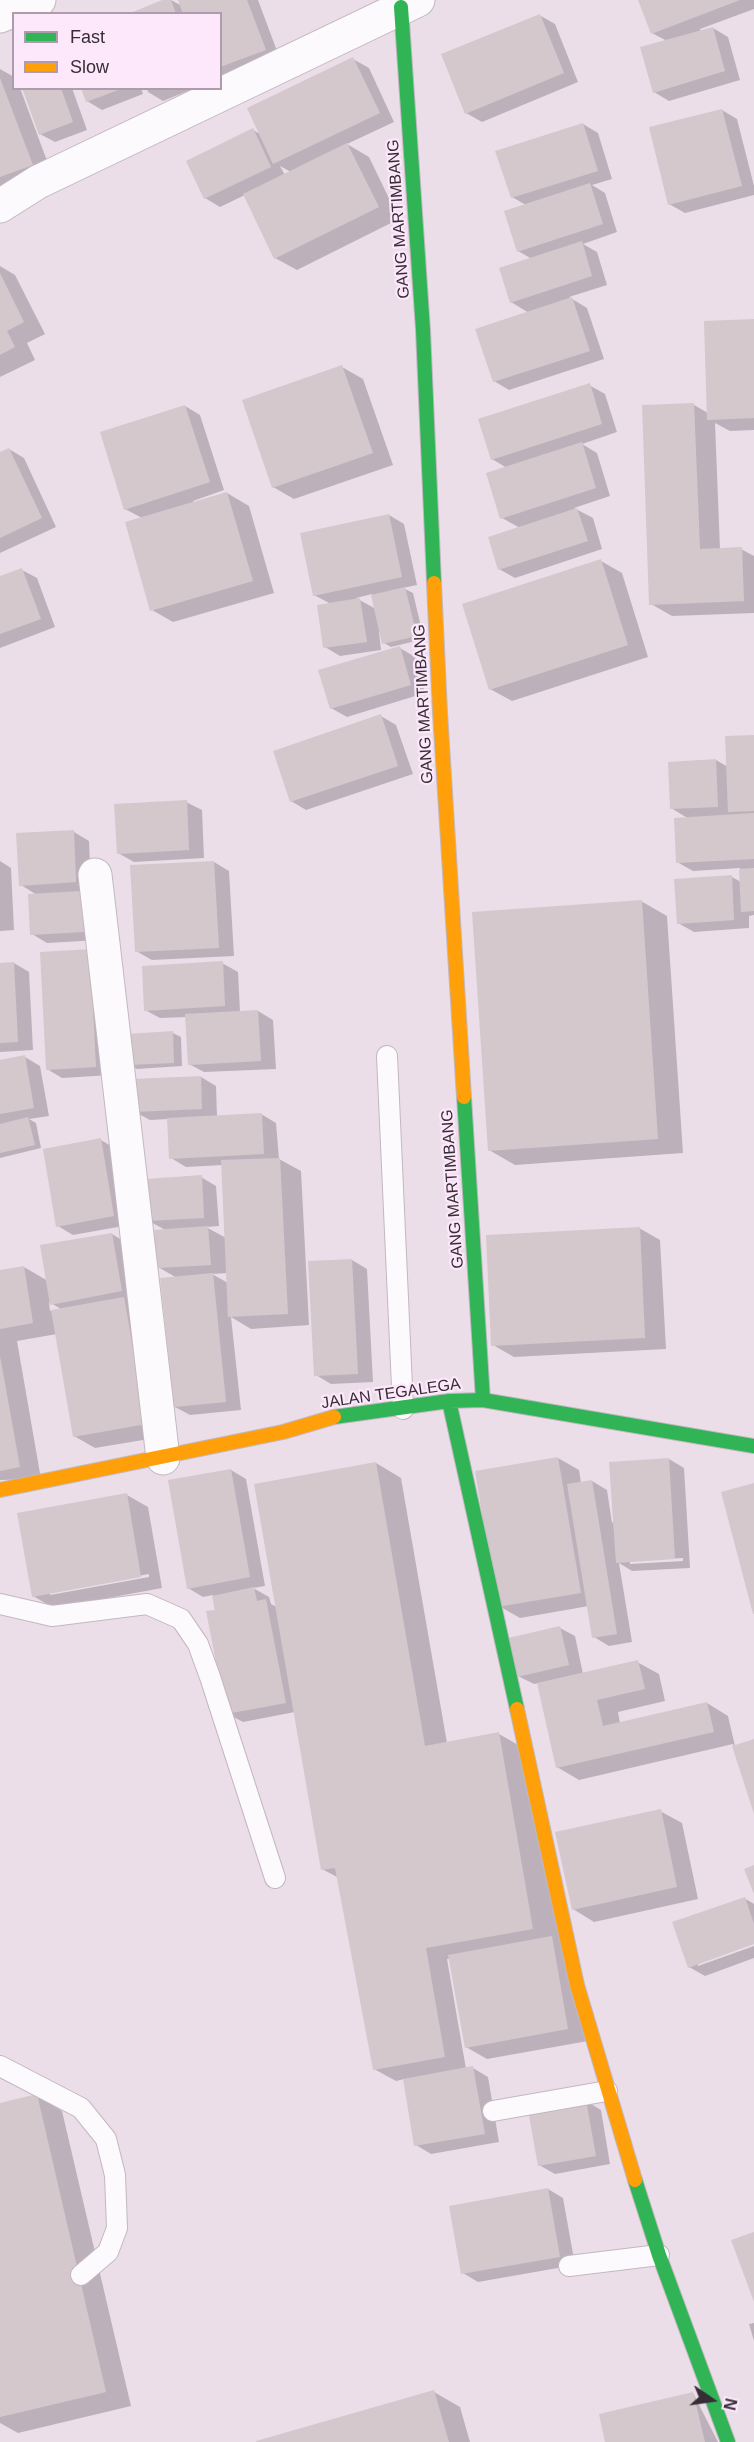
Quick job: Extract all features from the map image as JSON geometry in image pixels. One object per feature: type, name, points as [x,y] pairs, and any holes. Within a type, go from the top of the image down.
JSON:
[{"type":"street","points":[[0,16],[39,0]]},
{"type":"street","points":[[0,206],[38,183],[409,3]]},
{"type":"street","name":"GANG MARTIMBANG","points":[[409,3],[440,712],[483,1400]]},
{"type":"street","points":[[96,875],[163,1458]]},
{"type":"street","name":"JALAN TEGALEGA","points":[[0,1490],[92,1469],[163,1458],[283,1432],[324,1419],[449,1401],[483,1400],[754,1446]]},
{"type":"street","points":[[449,1401],[577,1985],[607,2091],[659,2255],[728,2442]]},
{"type":"lane","points":[[387,1056],[403,1409]]},
{"type":"lane","points":[[0,1604],[52,1616],[147,1605],[181,1619],[198,1644],[210,1677],[275,1878]]},
{"type":"lane","points":[[0,2066],[81,2108],[106,2139],[115,2175],[117,2228],[108,2252],[81,2275]]},
{"type":"lane","points":[[493,2111],[607,2091]]},
{"type":"lane","points":[[569,2266],[659,2255]]},
{"type":"building","points":[[162,0],[171,0],[175,12],[133,12]]},
{"type":"building","points":[[178,0],[247,0],[266,50],[222,66],[222,12],[182,12]]},
{"type":"building","points":[[638,0],[740,0],[651,34]]},
{"type":"building","points":[[540,14],[564,73],[465,114],[441,54]]},
{"type":"building","points":[[713,27],[725,71],[653,93],[640,47]]},
{"type":"building","points":[[353,57],[380,113],[273,164],[247,108]]},
{"type":"building","points":[[0,78],[33,165],[0,177]]},
{"type":"building","points":[[23,90],[62,90],[73,122],[39,135]]},
{"type":"building","points":[[82,90],[118,90],[86,102]]},
{"type":"building","points":[[722,109],[742,186],[668,205],[649,127]]},
{"type":"building","points":[[583,123],[598,171],[511,198],[495,151]]},
{"type":"building","points":[[253,128],[271,167],[204,199],[186,161]]},
{"type":"building","points":[[347,143],[379,207],[274,259],[243,194]]},
{"type":"building","points":[[590,183],[603,224],[517,252],[504,211]]},
{"type":"building","points":[[582,241],[592,276],[510,303],[499,268]]},
{"type":"building","points":[[0,273],[24,322],[7,331],[15,347],[0,355]]},
{"type":"building","points":[[572,297],[590,351],[493,382],[475,329]]},
{"type":"building","points":[[754,319],[754,418],[707,420],[704,321]]},
{"type":"building","points":[[342,365],[373,453],[272,488],[242,400]]},
{"type":"building","points":[[590,383],[602,424],[491,460],[478,419]]},
{"type":"building","points":[[694,403],[700,549],[742,547],[744,601],[649,605],[642,405]]},
{"type":"building","points":[[185,405],[210,482],[124,510],[100,432]]},
{"type":"building","points":[[582,442],[596,488],[500,519],[486,473]]},
{"type":"building","points":[[9,448],[42,518],[0,538],[0,452]]},
{"type":"building","points":[[227,492],[253,581],[150,611],[125,522]]},
{"type":"building","points":[[577,508],[588,541],[498,570],[488,537]]},
{"type":"building","points":[[389,514],[402,577],[313,596],[300,533]]},
{"type":"building","points":[[601,559],[628,645],[489,690],[462,604]]},
{"type":"building","points":[[22,568],[41,619],[0,634],[0,576]]},
{"type":"building","points":[[405,587],[417,636],[382,644],[371,595]]},
{"type":"building","points":[[360,598],[367,642],[323,648],[317,605]]},
{"type":"building","points":[[400,646],[411,685],[330,709],[318,670]]},
{"type":"building","points":[[381,714],[398,766],[290,802],[273,751]]},
{"type":"building","points":[[754,735],[754,811],[728,812],[725,736]]},
{"type":"building","points":[[716,759],[718,807],[670,809],[668,762]]},
{"type":"building","points":[[187,800],[189,850],[117,854],[114,804]]},
{"type":"building","points":[[754,813],[754,859],[676,863],[674,818]]},
{"type":"building","points":[[74,830],[76,882],[19,886],[16,833]]},
{"type":"building","points":[[214,861],[219,948],[135,952],[130,865]]},
{"type":"building","points":[[754,868],[754,911],[741,912],[739,869]]},
{"type":"building","points":[[732,875],[734,920],[677,924],[674,879]]},
{"type":"building","points":[[82,891],[84,932],[30,935],[28,894]]},
{"type":"building","points":[[642,900],[658,1139],[488,1151],[472,912]]},
{"type":"building","points":[[90,949],[96,1067],[46,1070],[40,952]]},
{"type":"building","points":[[223,961],[225,1006],[144,1011],[142,966]]},
{"type":"building","points":[[14,962],[18,1042],[0,1043],[0,963]]},
{"type":"building","points":[[258,1010],[261,1061],[188,1065],[185,1014]]},
{"type":"building","points":[[173,1031],[174,1063],[128,1065],[126,1034]]},
{"type":"building","points":[[25,1055],[34,1108],[0,1114],[0,1060]]},
{"type":"building","points":[[201,1076],[202,1109],[133,1112],[131,1079]]},
{"type":"building","points":[[262,1113],[264,1154],[169,1159],[167,1118]]},
{"type":"building","points":[[28,1117],[35,1145],[0,1153],[0,1124]]},
{"type":"building","points":[[101,1138],[114,1216],[56,1227],[43,1149]]},
{"type":"building","points":[[280,1158],[288,1314],[228,1317],[221,1160]]},
{"type":"building","points":[[202,1175],[204,1218],[147,1221],[146,1179]]},
{"type":"building","points":[[208,1226],[211,1265],[157,1268],[154,1230]]},
{"type":"building","points":[[640,1227],[645,1338],[491,1346],[486,1235]]},
{"type":"building","points":[[112,1233],[122,1291],[50,1305],[40,1245]]},
{"type":"building","points":[[352,1259],[358,1374],[314,1376],[308,1261]]},
{"type":"building","points":[[24,1266],[33,1323],[0,1329],[0,1270]]},
{"type":"building","points":[[213,1273],[226,1402],[174,1407],[160,1278]]},
{"type":"building","points":[[124,1297],[146,1424],[73,1437],[51,1310]]},
{"type":"building","points":[[0,1356],[20,1467],[0,1471]]},
{"type":"building","points":[[558,1457],[581,1593],[497,1607],[475,1471]]},
{"type":"building","points":[[669,1458],[675,1559],[616,1563],[609,1462]]},
{"type":"building","points":[[376,1462],[425,1746],[499,1732],[533,1929],[426,1948],[445,2057],[373,2070],[335,1868],[321,1870],[254,1484]]},
{"type":"building","points":[[231,1469],[250,1577],[187,1589],[168,1480]]},
{"type":"building","points":[[592,1480],[617,1634],[592,1638],[567,1484]]},
{"type":"building","points":[[754,1483],[754,1614],[753,1614],[721,1492]]},
{"type":"building","points":[[127,1493],[141,1577],[32,1597],[17,1513]]},
{"type":"building","points":[[254,1587],[257,1601],[266,1599],[286,1703],[226,1714],[206,1611],[215,1610],[212,1596]]},
{"type":"building","points":[[560,1626],[569,1665],[517,1677],[508,1638]]},
{"type":"building","points":[[638,1660],[645,1689],[597,1700],[603,1726],[707,1702],[714,1732],[556,1768],[537,1683]]},
{"type":"building","points":[[754,1739],[754,1814],[732,1746]]},
{"type":"building","points":[[661,1809],[677,1887],[572,1910],[555,1832]]},
{"type":"building","points":[[754,1865],[754,1894],[744,1869]]},
{"type":"building","points":[[745,1897],[754,1924],[754,1944],[688,1968],[672,1922]]},
{"type":"building","points":[[552,1936],[568,2029],[465,2048],[448,1955]]},
{"type":"building","points":[[473,2066],[485,2134],[414,2146],[403,2079]]},
{"type":"building","points":[[37,2094],[106,2392],[0,2417],[0,2103]]},
{"type":"building","points":[[586,2100],[596,2156],[538,2166],[528,2110]]},
{"type":"building","points":[[548,2188],[560,2257],[461,2274],[449,2206]]},
{"type":"building","points":[[754,2232],[754,2302],[731,2240]]},
{"type":"building","points":[[434,2390],[449,2442],[256,2442],[256,2441]]},
{"type":"building","points":[[693,2392],[705,2442],[605,2442],[599,2414]]},
{"type":"traffic: fast","points":[[401,7],[423,330],[434,583]]},
{"type":"traffic: fast","points":[[464,1097],[483,1400]]},
{"type":"traffic: fast","points":[[334,1417],[449,1401],[483,1400],[754,1446]]},
{"type":"traffic: fast","points":[[449,1401],[517,1709]]},
{"type":"traffic: fast","points":[[635,2180],[659,2255],[728,2442]]},
{"type":"traffic: slow","points":[[434,583],[464,1097]]},
{"type":"traffic: slow","points":[[0,1490],[283,1432],[334,1417]]},
{"type":"traffic: slow","points":[[517,1709],[577,1985],[635,2180]]}]
